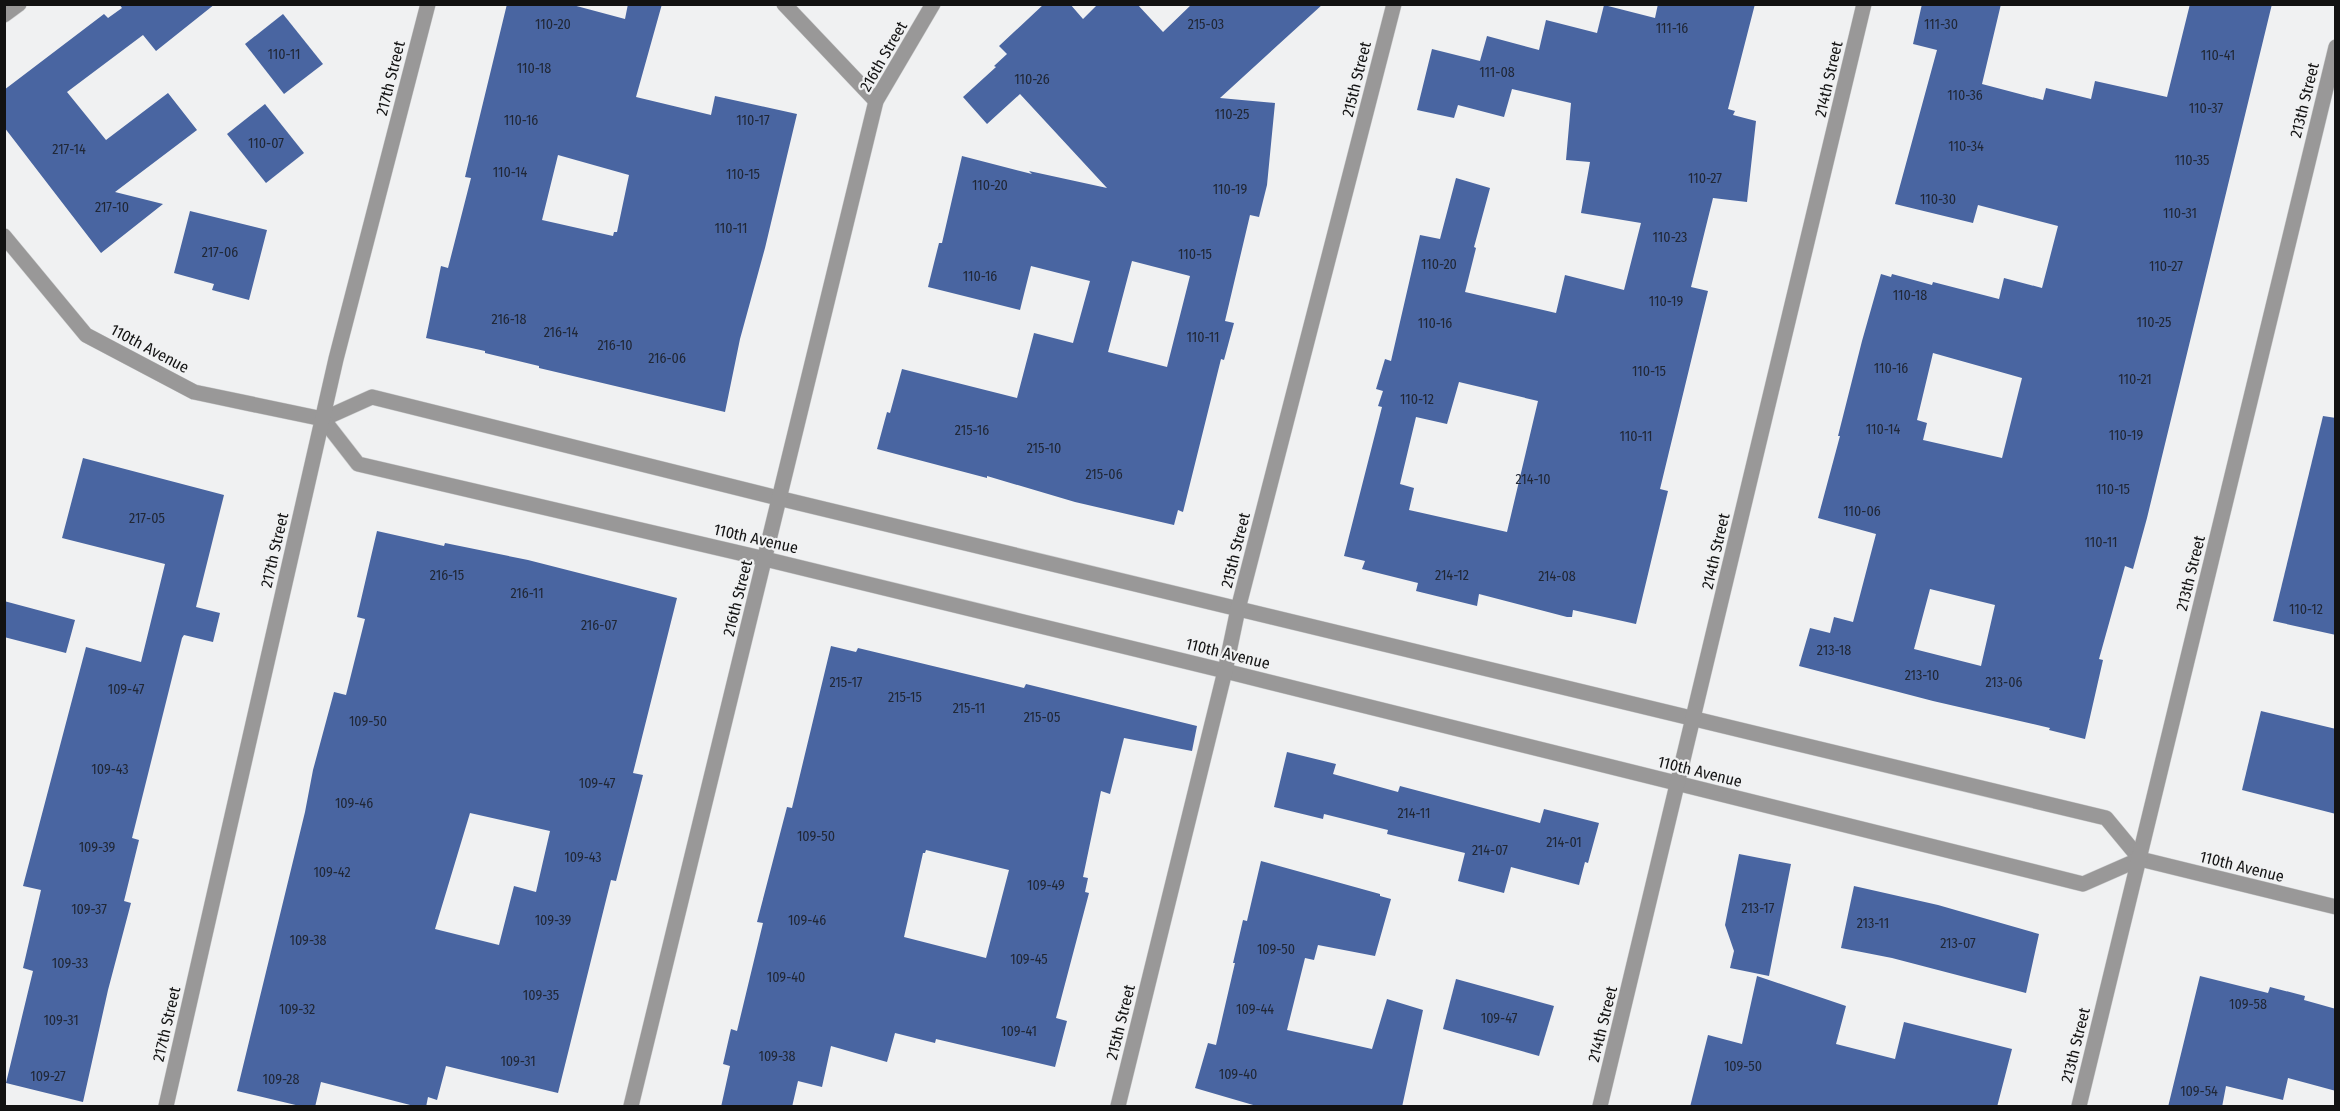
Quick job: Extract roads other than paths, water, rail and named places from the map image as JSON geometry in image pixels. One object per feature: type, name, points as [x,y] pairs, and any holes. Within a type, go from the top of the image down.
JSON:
[{"type":"street","points":[[4,15],[18,4]]},
{"type":"street","name":"217th Street","points":[[166,1107],[339,348],[428,4]]},
{"type":"street","points":[[784,4],[876,100]]},
{"type":"street","name":"216th Street","points":[[631,1107],[876,100],[933,4]]},
{"type":"street","name":"215th Street","points":[[1118,1107],[1238,609],[1394,4]]},
{"type":"street","name":"214th Street","points":[[1600,1107],[1864,4]]},
{"type":"street","name":"213th Street","points":[[2079,1107],[2336,47]]},
{"type":"street","name":"110th Avenue","points":[[4,236],[86,335],[194,392],[323,419],[358,464],[1225,670],[2083,884],[2140,859],[2336,907]]},
{"type":"street","points":[[323,419],[372,397],[778,498],[2106,818],[2140,859]]}]
